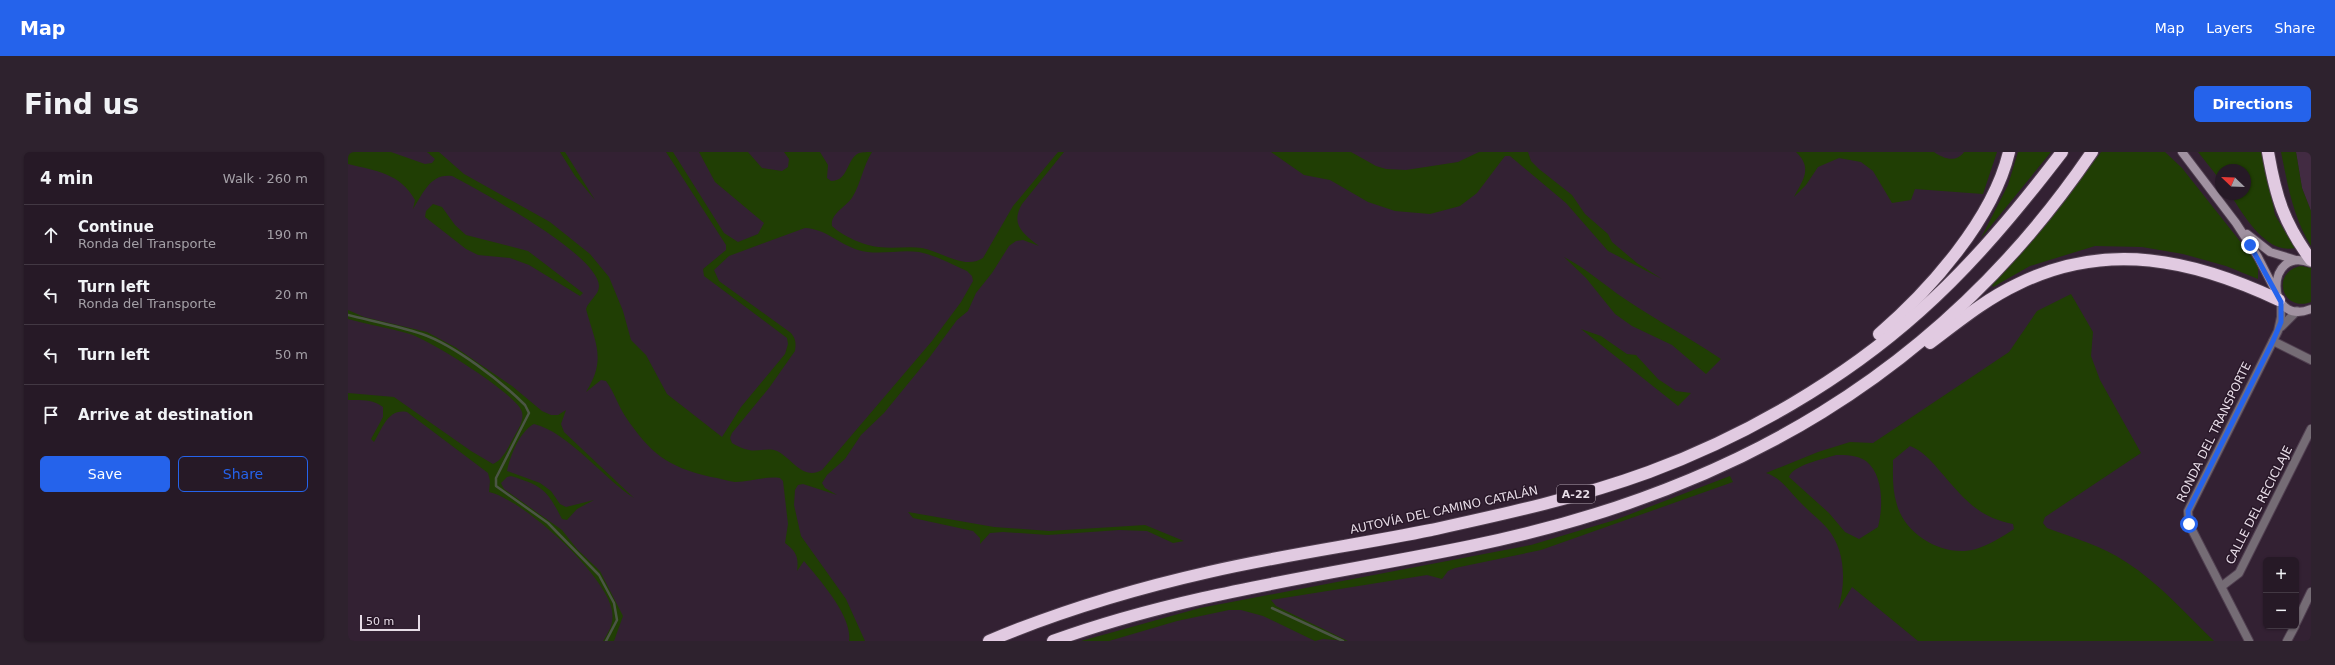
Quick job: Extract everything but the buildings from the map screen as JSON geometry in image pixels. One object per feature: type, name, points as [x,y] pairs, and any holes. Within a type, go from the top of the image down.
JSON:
[{"type":"highway","points":[[1778,410],[1842,366],[1894,322],[1928,287],[1971,231],[1989,202],[2001,180],[2009,152]]},
{"type":"highway","name":"AUTOVÍA DEL CAMINO CATALÁN","points":[[989,641],[1082,606],[1169,582],[1212,571],[1482,519],[1602,487],[1649,472],[1689,455],[1778,410],[1838,374],[1877,346],[1920,311],[1961,271],[2002,226],[2062,152]]},
{"type":"highway","name":"A-22","points":[[1053,641],[1106,623],[1190,601],[1472,546],[1592,516],[1633,503],[1689,481],[1774,441],[1826,410],[1864,384],[1900,358],[1948,318],[2025,239],[2092,152]]},
{"type":"highway","points":[[2268,152],[2283,215],[2297,241],[2311,262]]},
{"type":"highway","points":[[1774,441],[1834,412],[1996,296],[2017,284],[2060,267],[2103,259],[2144,259],[2164,262],[2228,278],[2279,298]]},
{"type":"main road","points":[[2182,152],[2236,223],[2258,257],[2279,298],[2285,306],[2306,311]]},
{"type":"main road","points":[[2236,223],[2265,249],[2297,261],[2311,262]]},
{"type":"main road","points":[[2279,298],[2275,285],[2279,272],[2284,267],[2297,261]]},
{"type":"street","name":"RONDA DEL TRANSPORTE","points":[[2249,641],[2189,524],[2188,511],[2278,331],[2281,317],[2279,298]]},
{"type":"street","name":"RONDA DEL TRANSPORTE","points":[[2278,331],[2306,311]]},
{"type":"street","points":[[2273,341],[2311,360]]},
{"type":"street","name":"CALLE DEL RECICLAJE","points":[[2222,586],[2239,573],[2311,429]]},
{"type":"street","points":[[2299,617],[2311,592]]},
{"type":"street","points":[[2287,641],[2293,629]]},
{"type":"shaded area","points":[[2296,152],[2311,152],[2311,211],[2302,188]]},
{"type":"green space","points":[[348,152],[391,152],[425,164],[432,163],[435,159],[427,152],[439,152],[464,174],[550,222],[590,254],[609,277],[623,311],[631,340],[646,355],[667,394],[722,437],[741,407],[785,354],[788,344],[787,338],[704,276],[703,269],[726,250],[726,245],[666,152],[673,152],[724,233],[738,242],[758,234],[764,223],[715,182],[699,152],[748,152],[762,168],[782,171],[788,167],[789,159],[784,152],[820,152],[828,165],[827,178],[831,181],[837,180],[844,174],[852,160],[859,153],[872,152],[866,163],[856,191],[850,200],[836,214],[832,221],[832,226],[848,237],[867,245],[885,248],[922,248],[953,259],[968,262],[983,258],[1013,206],[1058,152],[1064,152],[1022,204],[1017,218],[1023,233],[1039,246],[1023,240],[1016,241],[1009,246],[992,273],[976,293],[968,311],[957,320],[929,358],[884,413],[861,435],[845,459],[827,475],[822,483],[825,488],[837,495],[803,484],[798,485],[795,490],[794,505],[801,536],[846,599],[865,641],[849,641],[849,631],[846,621],[834,599],[804,561],[797,571],[798,562],[796,555],[785,543],[788,524],[783,481],[780,478],[735,482],[696,473],[671,463],[652,449],[634,429],[625,416],[606,381],[601,380],[586,392],[596,370],[598,360],[595,342],[586,309],[599,289],[599,286],[594,273],[580,257],[511,209],[452,176],[444,176],[433,181],[424,191],[413,209],[415,200],[409,191],[395,179],[378,171],[348,164]],"holes":[[[805,228],[813,229],[851,247],[866,252],[911,251],[931,255],[967,271],[972,276],[973,281],[961,302],[932,341],[822,470],[815,473],[809,473],[798,468],[777,451],[770,449],[749,450],[732,443],[730,438],[732,433],[769,388],[795,351],[795,339],[791,333],[719,281],[714,270],[729,256]]]},
{"type":"green space","points":[[560,152],[565,152],[595,200],[575,176]]},
{"type":"green space","points":[[1271,152],[1351,152],[1376,166],[1386,169],[1406,170],[1458,162],[1479,152],[1528,152],[1531,161],[1572,195],[1585,214],[1608,234],[1612,242],[1637,263],[1662,279],[1608,251],[1566,203],[1510,156],[1505,156],[1477,193],[1460,206],[1430,214],[1395,211],[1368,202],[1330,180],[1304,175]]},
{"type":"green space","points":[[1796,152],[1934,152],[1946,158],[1954,159],[1964,152],[1997,152],[1983,194],[1915,189],[1911,200],[1892,203],[1873,171],[1861,162],[1839,158],[1818,167],[1806,185],[1794,197],[1805,174],[1804,163]]},
{"type":"green space","points":[[2018,152],[2051,152],[1981,238],[2008,185]]},
{"type":"green space","points":[[2101,152],[2165,152],[2182,168],[2258,265],[2258,279],[2226,266],[2183,254],[2142,247],[2095,246],[2030,266],[1993,287],[1991,283],[2050,220]]},
{"type":"green space","points":[[2198,152],[2263,152],[2275,215],[2295,248],[2284,249],[2265,239],[2256,231],[2234,200],[2251,200],[2251,164],[2215,164],[2215,173]]},
{"type":"green space","points":[[2281,152],[2296,152],[2302,188],[2311,211],[2311,246],[2295,212]]},
{"type":"green space","points":[[433,204],[442,207],[455,225],[466,235],[528,251],[583,293],[580,296],[529,265],[510,258],[478,255],[466,249],[425,217],[426,211]]},
{"type":"green space","points":[[1564,257],[1580,266],[1637,307],[1721,359],[1706,374],[1672,345],[1632,326],[1615,314],[1586,278]]},
{"type":"green space","points":[[2301,266],[2311,268],[2311,302],[2301,304],[2293,302],[2287,297],[2283,283],[2285,276],[2291,270]]},
{"type":"green space","points":[[2071,294],[2093,332],[2091,356],[2100,380],[2141,453],[2045,517],[2043,523],[2047,528],[2107,551],[2138,570],[2172,599],[2214,641],[1918,641],[1852,587],[1838,610],[1841,600],[1843,568],[1838,546],[1824,524],[1801,504],[1784,484],[1766,473],[1818,452],[1850,442],[1873,443],[2009,352],[2037,311]],"holes":[[[1910,446],[1918,450],[1929,459],[1955,488],[1979,511],[2000,521],[2013,524],[2014,529],[1986,545],[1976,549],[1964,551],[1940,547],[1928,542],[1918,535],[1909,526],[1897,505],[1893,477],[1893,460]],[[1836,455],[1855,456],[1863,459],[1872,467],[1879,483],[1881,492],[1881,511],[1878,527],[1859,539],[1845,532],[1829,513],[1789,477],[1796,469],[1802,466]]]},
{"type":"green space","points":[[348,310],[364,317],[427,332],[455,347],[512,386],[542,411],[551,415],[558,415],[566,410],[561,424],[564,432],[634,498],[560,436],[534,424],[524,432],[516,444],[507,471],[540,483],[551,491],[560,504],[566,507],[594,500],[577,509],[567,520],[562,519],[548,495],[537,486],[511,476],[507,477],[501,483],[504,489],[562,530],[577,549],[600,571],[623,616],[614,641],[603,641],[612,623],[612,610],[606,595],[595,578],[561,540],[522,509],[504,498],[489,492],[490,481],[488,473],[407,412],[395,413],[390,416],[374,442],[371,439],[383,417],[383,407],[371,401],[348,400],[348,393],[394,397],[471,451],[493,464],[503,455],[521,424],[522,412],[517,404],[506,393],[490,381],[435,346],[410,334],[348,319]]},
{"type":"green space","points":[[1581,329],[1601,336],[1627,354],[1636,355],[1658,379],[1676,391],[1691,393],[1678,406]]},
{"type":"green space","points":[[1730,476],[1733,482],[1541,550],[1455,568],[1448,571],[1442,579],[1427,575],[1271,600],[1276,606],[1348,641],[1323,639],[1315,641],[1263,616],[1241,610],[1229,610],[1177,621],[1109,641],[1081,641],[1200,608],[1531,545],[1615,520]]},
{"type":"green space","points":[[908,512],[994,527],[1049,531],[1145,525],[1184,541],[1173,543],[1147,531],[1119,530],[1048,535],[1003,532],[990,533],[980,544],[980,538],[973,531],[913,518]]},
{"type":"waterway","points":[[348,315],[404,328],[435,339],[462,355],[490,375],[525,405],[529,413],[496,478],[496,486],[548,523],[599,575],[614,603],[617,620],[606,641]]},
{"type":"waterway","points":[[1272,608],[1343,641]]},
{"type":"route","points":[[2189,524],[2187,517],[2188,511],[2259,370],[2281,322],[2281,302],[2264,268],[2250,245]]}]
